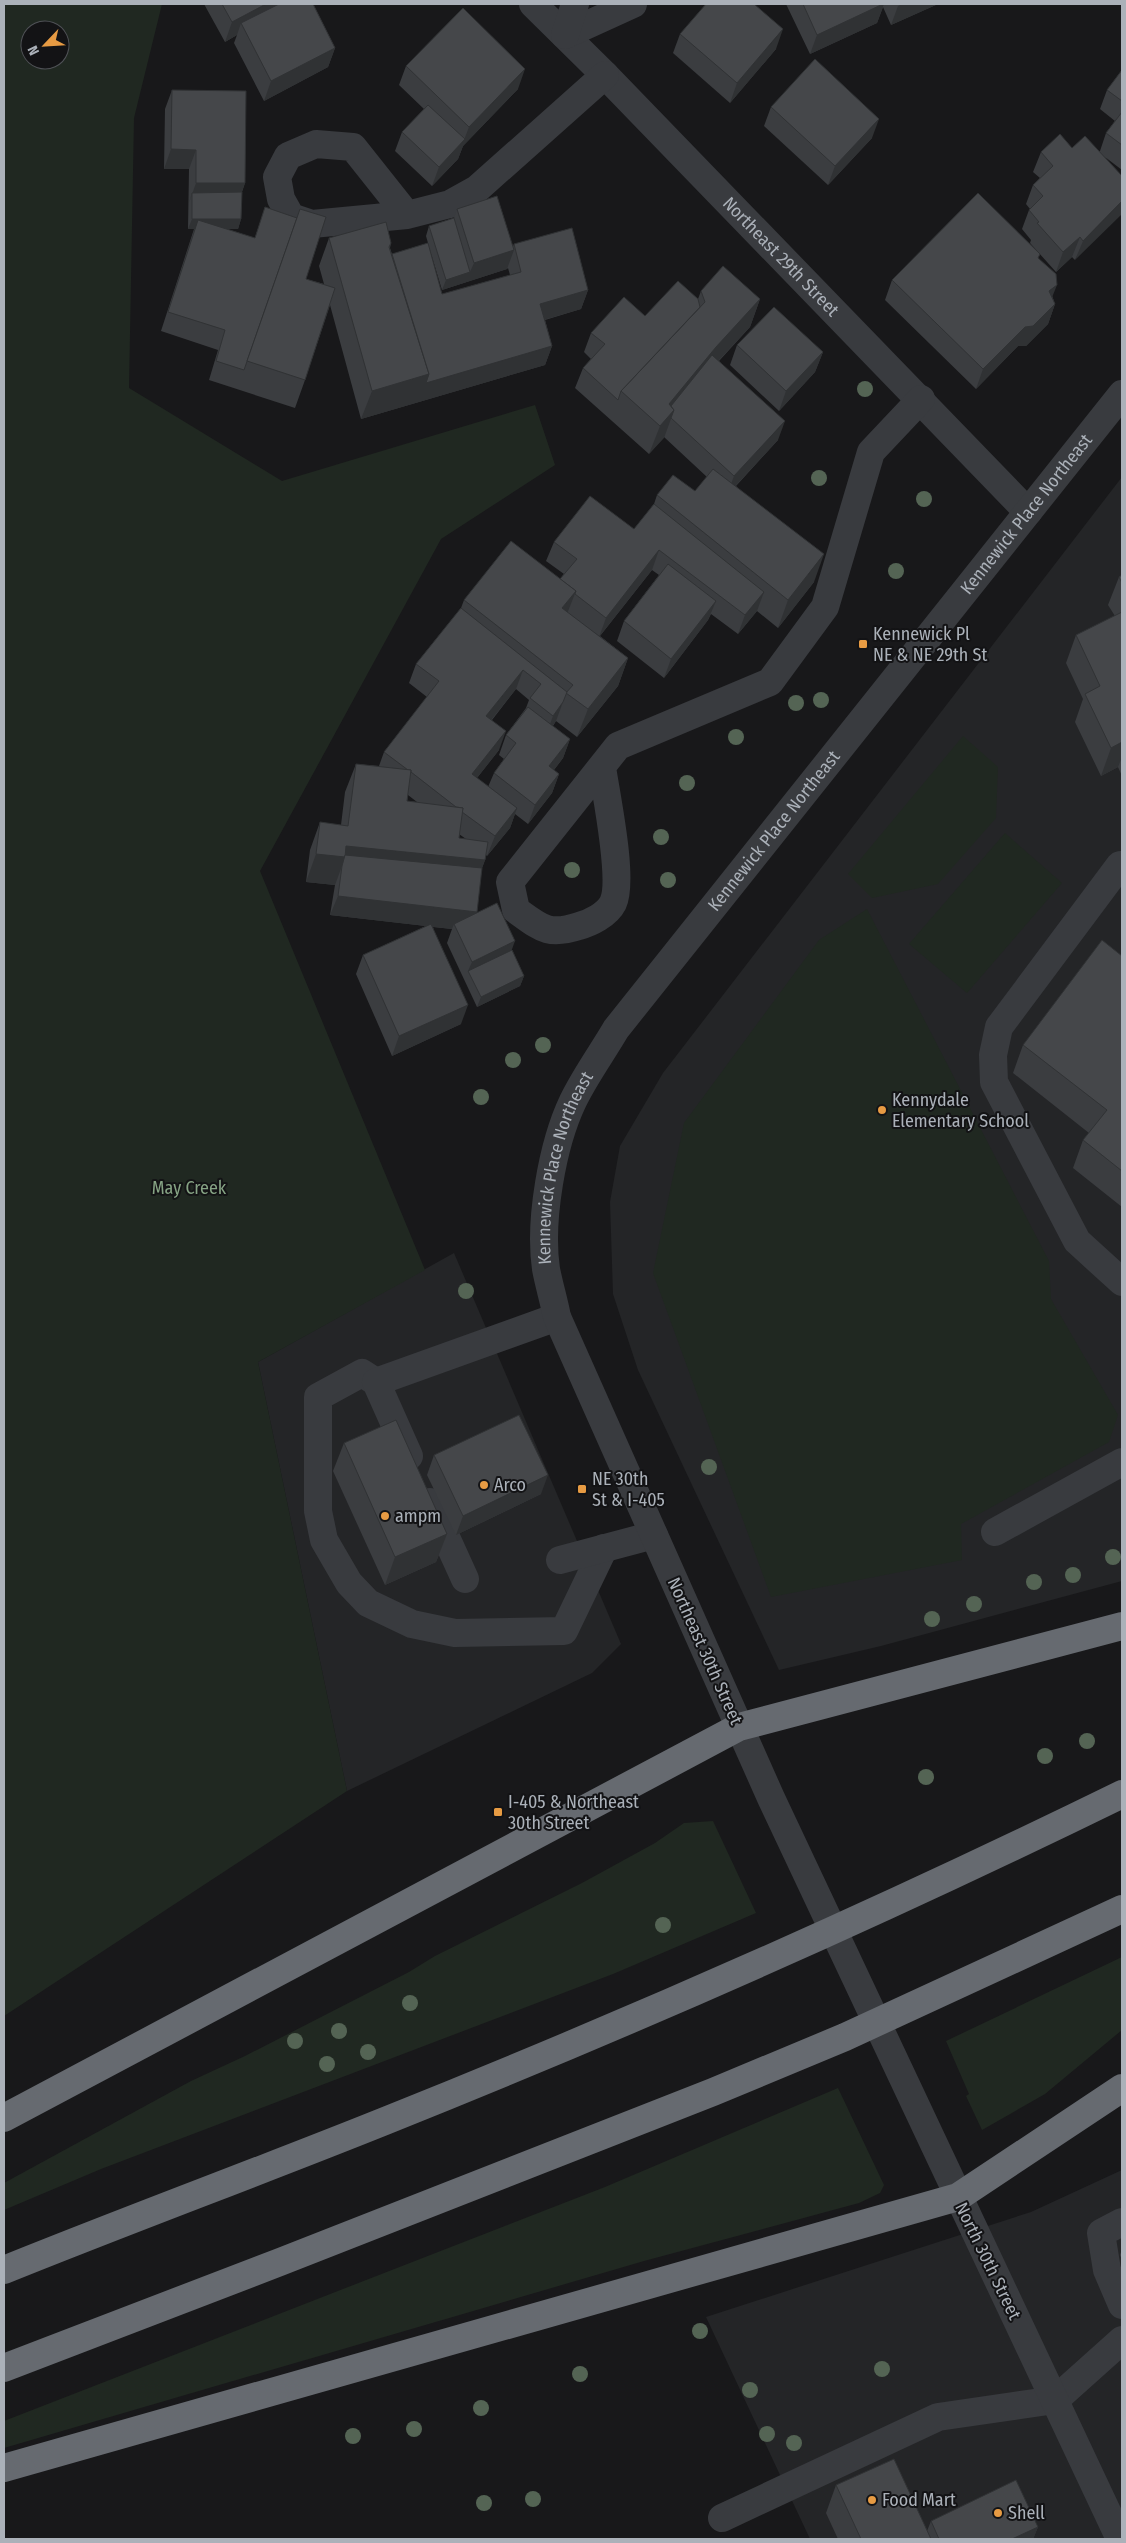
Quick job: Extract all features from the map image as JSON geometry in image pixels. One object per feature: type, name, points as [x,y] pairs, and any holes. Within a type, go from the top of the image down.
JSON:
[{"type":"highway","points":[[4,2118],[739,1726],[1122,1626]]},
{"type":"highway","points":[[4,2270],[170,2203],[385,2121],[696,1991],[996,1856],[1122,1794]]},
{"type":"highway","points":[[4,2368],[713,2092],[846,2037],[1122,1909]]},
{"type":"highway","points":[[4,2468],[958,2197],[1122,2088]]},
{"type":"street","name":"Northeast 29th Street","points":[[532,4],[605,75],[921,399],[1028,512]]},
{"type":"street","points":[[565,35],[575,4]]},
{"type":"street","points":[[565,35],[634,4]]},
{"type":"street","points":[[407,216],[450,204],[477,189],[605,75]]},
{"type":"street","name":"Kennewick Place Northeast","points":[[557,1317],[546,1268],[545,1220],[562,1131],[578,1093],[616,1029],[1122,394]]},
{"type":"street","points":[[602,766],[617,878],[613,904],[592,922],[560,932],[538,926],[516,910],[510,882],[602,766],[618,746],[770,682],[825,607],[871,452],[921,399]]},
{"type":"street","points":[[1120,865],[999,1027],[992,1055],[994,1082],[1077,1242],[1122,1282]]},
{"type":"street","points":[[376,1382],[557,1317]]},
{"type":"street","name":"Northeast 30th Street","points":[[557,1317],[771,1798],[858,1982]]},
{"type":"street","points":[[465,1579],[376,1382],[362,1373],[318,1397],[318,1511],[324,1540],[349,1583],[368,1603],[412,1624],[455,1633],[564,1631],[604,1548]]},
{"type":"street","points":[[995,1532],[1122,1462]]},
{"type":"street","points":[[560,1560],[654,1535]]},
{"type":"street","name":"North 30th Street","points":[[858,1982],[912,2102],[1055,2400],[1118,2524]]},
{"type":"street","points":[[1122,2222],[1101,2233],[1106,2270],[1122,2305]]},
{"type":"street","points":[[722,2518],[938,2417],[1055,2400],[1122,2340]]},
{"type":"shaded area","name":"Kennydale Elementary School","points":[[1122,477],[1122,1581],[881,1646],[779,1670],[638,1370],[613,1294],[610,1202],[620,1146],[663,1073]]},
{"type":"shaded area","points":[[454,1253],[621,1644],[592,1673],[347,1791],[258,1362]]},
{"type":"shaded area","points":[[1122,2170],[1122,2539],[810,2539],[706,2317],[1031,2212]]},
{"type":"green space","name":"May Creek","points":[[4,4],[162,4],[134,118],[129,388],[282,481],[535,405],[555,465],[441,539],[260,871],[425,1270],[258,1362],[347,1791],[4,2016]]},
{"type":"green space","points":[[963,736],[998,767],[996,818],[938,884],[872,898],[848,874]]},
{"type":"green space","points":[[1005,833],[1062,883],[967,993],[909,944]]},
{"type":"green space","points":[[867,909],[1049,1261],[1051,1299],[1118,1415],[1109,1442],[961,1524],[962,1560],[771,1597],[653,1273],[684,1123],[819,940]]},
{"type":"green space","points":[[713,1821],[756,1913],[613,1974],[101,2169],[4,2210],[4,2183],[191,2081],[245,2056],[409,1972],[435,1956],[582,1883],[655,1843],[684,1823]]},
{"type":"green space","points":[[1122,1957],[1122,2030],[1045,2094],[982,2130],[966,2096],[969,2094],[946,2041]]},
{"type":"green space","points":[[838,2088],[884,2185],[880,2193],[859,2203],[644,2261],[4,2448],[4,2421],[605,2187]]},
{"type":"building","points":[[222,4],[266,4],[232,22]]},
{"type":"building","points":[[279,4],[313,4],[335,48],[271,81],[241,23]]},
{"type":"building","points":[[706,4],[754,4],[783,29],[737,83],[680,34]]},
{"type":"building","points":[[803,4],[883,4],[817,35]]},
{"type":"building","points":[[463,8],[525,69],[469,127],[406,66]]},
{"type":"building","points":[[815,59],[879,119],[835,166],[771,107]]},
{"type":"building","points":[[1122,70],[1122,101],[1107,90]]},
{"type":"building","points":[[172,90],[246,91],[245,183],[196,183],[196,150],[171,149]]},
{"type":"building","points":[[428,105],[465,139],[439,167],[402,132]]},
{"type":"building","points":[[1122,112],[1122,145],[1106,133]]},
{"type":"building","points":[[1060,134],[1072,148],[1085,136],[1122,176],[1122,201],[1083,241],[1080,237],[1063,252],[1037,223],[1039,222],[1029,210],[1043,196],[1033,185],[1053,166],[1041,152]]},
{"type":"building","points":[[242,192],[241,219],[192,219],[192,193]]},
{"type":"building","points":[[978,193],[1040,254],[1038,258],[1056,274],[1057,285],[1049,291],[1055,304],[1033,326],[1025,327],[983,369],[892,280]]},
{"type":"building","points":[[497,196],[514,250],[474,263],[457,209]]},
{"type":"building","points":[[265,207],[297,218],[244,370],[216,361],[225,330],[168,312],[198,220],[255,238]]},
{"type":"building","points":[[300,209],[326,217],[306,279],[335,288],[305,380],[247,361]]},
{"type":"building","points":[[454,218],[470,272],[446,280],[429,226]]},
{"type":"building","points":[[386,222],[391,243],[389,247],[429,374],[372,391],[329,238]]},
{"type":"building","points":[[572,228],[588,290],[540,304],[552,346],[426,383],[429,374],[392,254],[428,243],[442,294],[521,272],[514,244]]},
{"type":"building","points":[[723,266],[760,299],[716,347],[669,404],[674,410],[660,426],[621,391],[705,302],[701,291]]},
{"type":"building","points":[[678,281],[698,299],[700,307],[621,391],[618,400],[583,368],[605,344],[591,333],[624,297],[645,316]]},
{"type":"building","points":[[774,307],[823,352],[786,391],[737,345]]},
{"type":"building","points":[[712,355],[785,421],[734,476],[671,418],[674,410],[671,406]]},
{"type":"building","points":[[713,469],[824,554],[788,600],[657,495],[673,475],[695,491]]},
{"type":"building","points":[[590,496],[634,529],[654,504],[764,592],[745,615],[659,550],[606,618],[575,594],[576,591],[560,579],[577,559],[554,542]]},
{"type":"building","points":[[511,541],[576,591],[562,608],[628,658],[588,709],[566,693],[573,685],[464,600]]},
{"type":"building","points":[[668,564],[716,601],[671,659],[624,621]]},
{"type":"building","points":[[461,608],[567,692],[563,702],[553,716],[530,698],[541,684],[523,670],[486,716],[506,731],[472,774],[517,808],[495,836],[462,812],[463,808],[456,807],[411,772],[411,770],[408,770],[384,752],[439,681],[416,664]]},
{"type":"building","points":[[1122,612],[1122,742],[1111,748],[1085,694],[1100,686],[1076,635]]},
{"type":"building","points":[[528,707],[570,739],[549,766],[559,774],[535,805],[494,773],[516,743],[506,735]]},
{"type":"building","points":[[356,764],[411,770],[407,801],[463,808],[459,838],[488,842],[485,860],[346,846],[345,857],[316,854],[320,822],[348,826]]},
{"type":"building","points":[[345,855],[482,868],[477,912],[338,896]]},
{"type":"building","points":[[497,903],[515,941],[472,962],[454,924]]},
{"type":"building","points":[[431,924],[468,1005],[399,1036],[363,955]]},
{"type":"building","points":[[1102,940],[1122,956],[1122,1171],[1083,1140],[1107,1110],[1023,1045]]},
{"type":"building","points":[[512,950],[524,976],[481,997],[468,971]]},
{"type":"building","name":"Arco","points":[[519,1415],[548,1475],[463,1516],[434,1455]]},
{"type":"building","points":[[396,1420],[447,1534],[395,1557],[344,1443]]},
{"type":"building","points":[[894,2459],[931,2539],[861,2539],[836,2485]]},
{"type":"building","points":[[1016,2480],[1038,2527],[1012,2539],[939,2539],[931,2521]]},
{"type":"place","name":"Kennewick Pl NE & NE 29th St","points":[[863,644]]},
{"type":"place","name":"Kennydale Elementary School","points":[[882,1110]]},
{"type":"place","name":"Arco","points":[[484,1485]]},
{"type":"place","name":"NE 30th St & I-405","points":[[582,1489]]},
{"type":"place","name":"ampm","points":[[385,1516]]},
{"type":"place","name":"I-405 & Northeast 30th Street","points":[[498,1812]]},
{"type":"place","name":"Food Mart","points":[[872,2500]]},
{"type":"place","name":"Shell","points":[[998,2513]]}]
